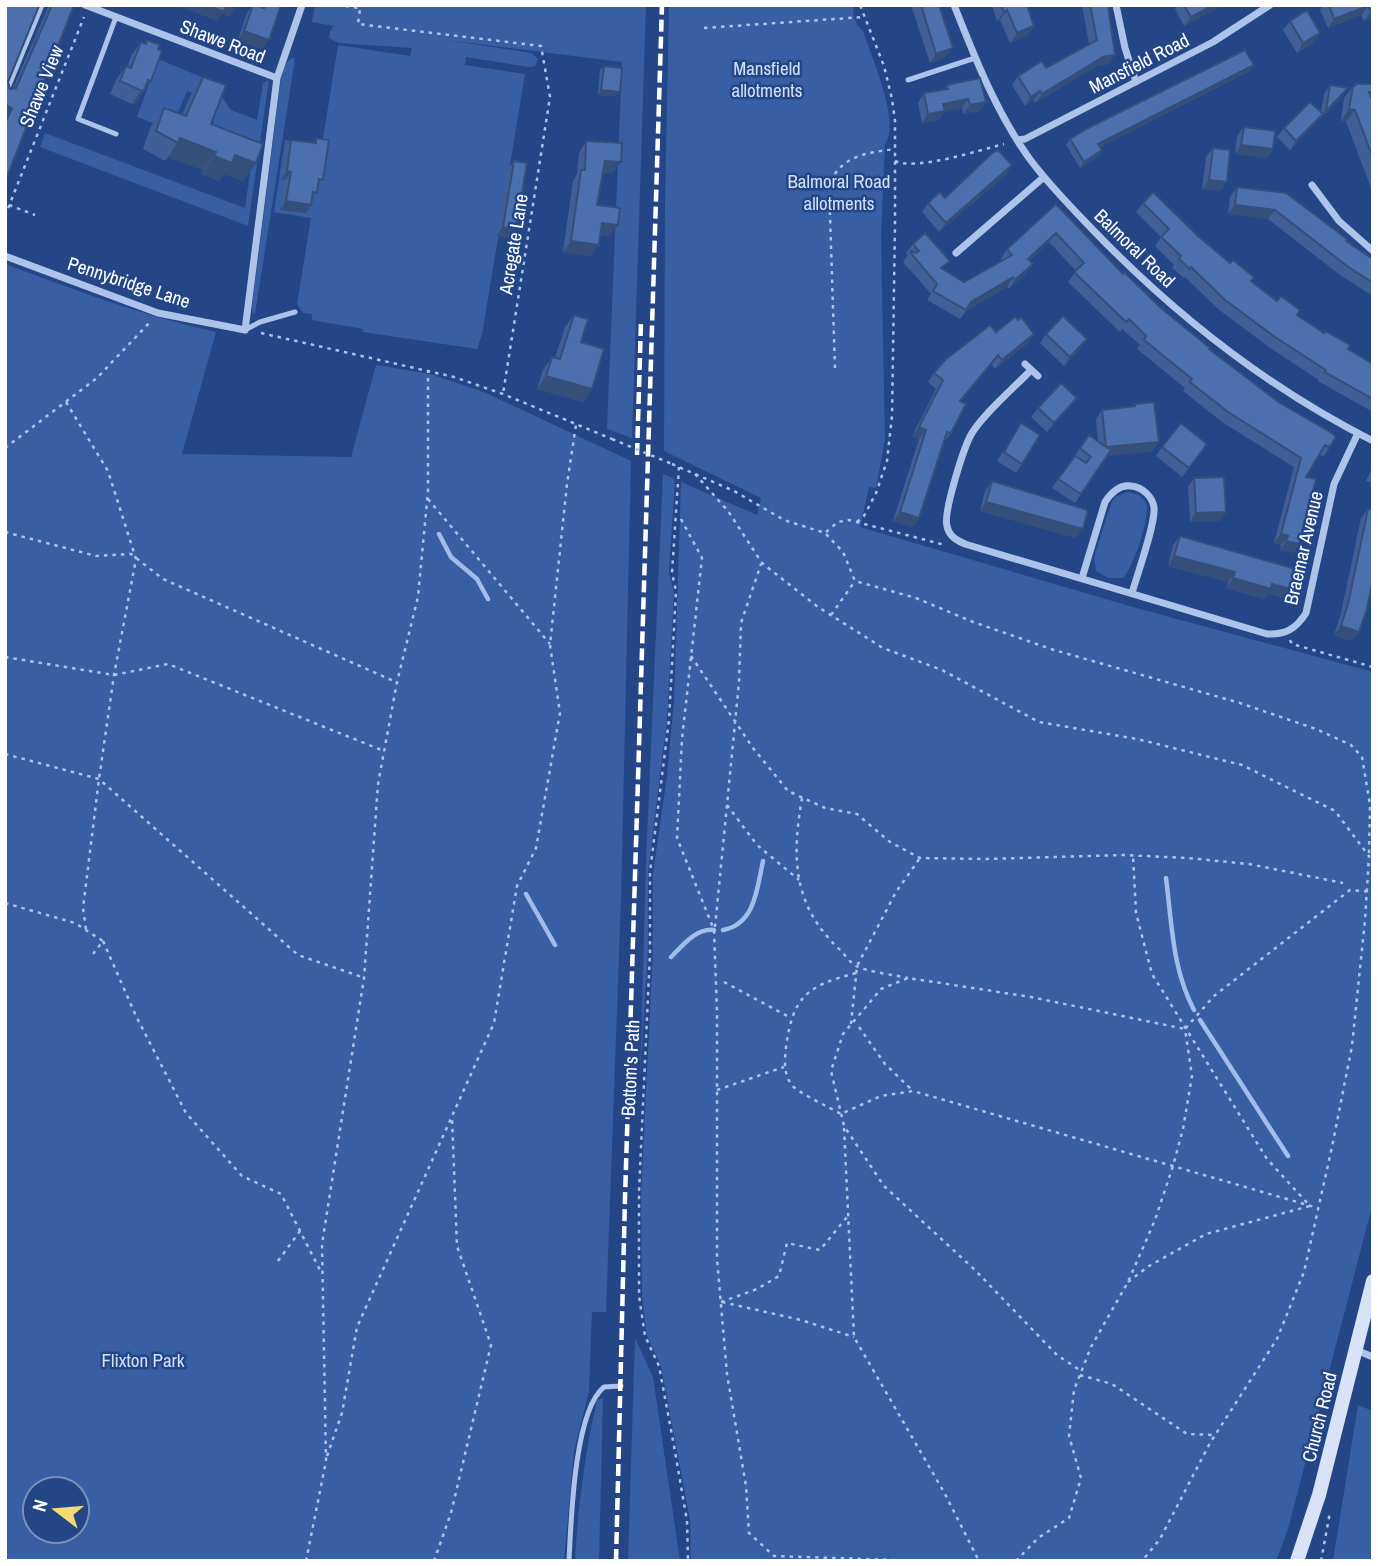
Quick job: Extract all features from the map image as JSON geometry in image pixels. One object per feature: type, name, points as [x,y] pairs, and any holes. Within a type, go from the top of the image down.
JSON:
[{"type":"main road","name":"Church Road","points":[[1297,1561],[1319,1495],[1373,1281]]},
{"type":"street","name":"Shawe Road","points":[[86,6],[277,78],[302,5]]},
{"type":"street","name":"Balmoral Road","points":[[954,5],[975,58],[1017,140],[1044,177],[1120,258],[1192,322],[1267,378],[1373,441]]},
{"type":"street","points":[[1116,5],[1136,82]]},
{"type":"street","name":"Mansfield Road","points":[[1017,140],[1025,139],[1213,42],[1270,5]]},
{"type":"street","points":[[245,330],[277,78]]},
{"type":"street","points":[[956,253],[1044,177]]},
{"type":"street","points":[[1312,184],[1339,220],[1373,251]]},
{"type":"street","name":"Pennybridge Lane","points":[[5,256],[158,313],[245,330]]},
{"type":"street","points":[[965,544],[948,532],[946,518],[968,441],[975,429],[1031,370]]},
{"type":"street","name":"Braemar Avenue","points":[[965,544],[1266,634],[1286,633],[1301,621],[1306,613],[1334,484],[1358,433]]},
{"type":"street","points":[[1082,578],[1105,502],[1110,494],[1125,485],[1134,486],[1150,498],[1154,515],[1132,593]]},
{"type":"street","points":[[1355,1350],[1373,1357]]},
{"type":"lane","points":[[5,95],[42,5]]},
{"type":"lane","points":[[116,17],[78,118],[116,134]]},
{"type":"lane","points":[[908,80],[975,58]]},
{"type":"lane","points":[[245,330],[260,322],[295,312]]},
{"type":"lane","points":[[569,1561],[579,1452],[589,1408],[596,1394],[604,1387],[621,1386]]},
{"type":"path","name":"Acregate Lane","points":[[337,5],[360,8],[358,24],[541,46],[550,97],[503,394]]},
{"type":"path","points":[[857,522],[864,516],[876,493],[887,461],[893,379],[895,161],[895,121],[889,82],[860,5]]},
{"type":"path","name":"Shawe View","points":[[5,216],[86,6]]},
{"type":"path","points":[[704,28],[864,17]]},
{"type":"path","points":[[895,161],[912,163],[939,160],[1017,140]]},
{"type":"path","points":[[835,368],[829,185],[834,173],[848,159],[866,153],[895,149]]},
{"type":"path","points":[[9,205],[35,215]]},
{"type":"path","points":[[5,448],[97,378],[158,313]]},
{"type":"path","points":[[245,330],[428,370],[503,394],[734,491],[784,520],[825,533],[843,552],[855,581]]},
{"type":"path","points":[[326,1461],[322,1244],[363,978],[378,784],[397,682],[418,597],[428,499],[428,370]]},
{"type":"path","points":[[66,402],[108,471],[136,559],[114,675],[99,779],[83,908],[86,930]]},
{"type":"path","points":[[306,1561],[326,1461],[342,1413],[357,1327],[494,1023],[517,886],[536,848],[560,713],[550,645],[576,425]]},
{"type":"path","name":"Bottom's Path","points":[[679,467],[672,573],[676,591],[669,720],[650,872],[650,953],[639,1191],[639,1296],[645,1336],[659,1366],[669,1419],[687,1521],[688,1561]]},
{"type":"path","points":[[695,474],[727,512],[762,563],[831,615],[883,648],[942,670],[1039,722],[1137,739],[1242,765],[1335,811],[1369,856]]},
{"type":"path","points":[[428,499],[550,645]]},
{"type":"path","points":[[681,519],[702,558],[682,739],[677,838],[714,930]]},
{"type":"path","points":[[825,533],[838,522],[849,520],[929,543],[946,546],[965,544]]},
{"type":"path","points":[[5,532],[96,556],[131,554],[163,579],[397,682]]},
{"type":"path","points":[[762,563],[741,623],[739,682],[714,930],[717,1259],[727,1374],[746,1486],[749,1534],[774,1556],[925,1561]]},
{"type":"path","points":[[831,615],[855,581]]},
{"type":"path","points":[[855,581],[916,598],[973,622],[1054,650],[1240,703],[1316,729],[1351,745],[1362,757],[1370,805],[1369,856],[1352,1046],[1304,1272],[1277,1339],[1215,1435],[1160,1539],[1142,1561]]},
{"type":"path","points":[[1286,633],[1293,643],[1373,667]]},
{"type":"path","points":[[691,656],[753,748],[788,791],[825,808],[857,814],[890,842],[920,858],[1133,855],[1249,864],[1343,883]]},
{"type":"path","points":[[5,657],[114,675],[168,664],[384,751]]},
{"type":"path","points":[[5,754],[99,779],[298,955],[363,978]]},
{"type":"path","points":[[802,798],[795,836],[796,865],[803,897],[827,936],[857,966],[908,978],[1031,997],[1185,1029]]},
{"type":"path","points":[[726,805],[757,845],[799,880]]},
{"type":"path","points":[[1133,855],[1136,914],[1152,974],[1267,1159],[1310,1206]]},
{"type":"path","points":[[851,1024],[857,966],[896,892],[920,858]]},
{"type":"path","points":[[1016,1561],[1038,1538],[1069,1518],[1081,1478],[1069,1436],[1074,1390],[1091,1347],[1128,1282],[1155,1220],[1173,1166],[1183,1129],[1192,1076],[1185,1029],[1213,996],[1350,890],[1373,892]]},
{"type":"path","points":[[5,903],[75,923],[103,941],[136,1016],[186,1113],[242,1176],[281,1194],[322,1275]]},
{"type":"path","points":[[90,958],[103,941]]},
{"type":"path","points":[[841,1114],[791,1085],[784,1067],[790,1017],[804,997],[827,981],[856,972]]},
{"type":"path","points":[[908,978],[881,989],[851,1024],[843,1034],[831,1071],[844,1126],[854,1337],[945,1494],[979,1561]]},
{"type":"path","points":[[724,982],[790,1017]]},
{"type":"path","points":[[859,1027],[885,1064],[913,1091]]},
{"type":"path","points":[[717,1090],[784,1067]]},
{"type":"path","points":[[841,1114],[881,1096],[913,1091],[1318,1208]]},
{"type":"path","points":[[434,1561],[451,1513],[491,1345],[457,1246],[452,1115]]},
{"type":"path","points":[[844,1126],[884,1186],[975,1270],[1056,1355],[1078,1369]]},
{"type":"path","points":[[1128,1282],[1149,1266],[1206,1234],[1310,1206]]},
{"type":"path","points":[[721,1302],[757,1289],[779,1276],[787,1243],[820,1250],[847,1217]]},
{"type":"path","points":[[278,1261],[300,1231]]},
{"type":"path","points":[[721,1302],[801,1320],[854,1337]]},
{"type":"path","points":[[1080,1375],[1112,1384],[1187,1434],[1215,1435]]},
{"type":"green space","points":[[315,5],[646,5],[632,438],[607,429],[622,62],[447,40],[532,53],[538,59],[535,66],[529,67],[466,57],[465,65],[525,74],[482,335],[477,349],[363,332],[363,329],[312,320],[312,314],[303,313],[297,304],[311,218],[274,212],[285,140],[322,145],[338,45],[410,56],[412,48],[339,43],[329,38],[334,26],[312,22]]},
{"type":"green space","points":[[669,5],[854,5],[855,19],[863,31],[878,72],[889,121],[889,134],[885,144],[881,236],[885,440],[876,488],[869,487],[860,527],[1133,607],[1373,672],[1373,1203],[1288,1529],[1276,1561],[691,1561],[690,1520],[661,1366],[647,1336],[642,1296],[641,1195],[653,950],[653,873],[667,776],[674,701],[681,482],[757,515],[761,498],[664,451]]},
{"type":"green space","points":[[292,58],[295,59],[255,314],[252,312],[252,306],[281,79],[286,63]]},
{"type":"green space","points":[[158,59],[211,81],[231,110],[257,120],[263,83],[269,80],[248,226],[40,147],[45,133],[245,208],[253,152],[213,128],[215,102],[187,91],[171,130],[137,117]]},
{"type":"green space","name":"Flixton Park","points":[[5,264],[83,293],[216,332],[182,454],[351,457],[376,365],[431,374],[486,393],[631,461],[621,900],[606,1312],[592,1312],[589,1391],[574,1451],[564,1561],[5,1561]]},
{"type":"green space","points":[[663,474],[675,479],[669,573],[674,592],[667,720],[648,872],[648,952],[640,1079],[646,860]]},
{"type":"green space","points":[[1127,492],[1138,495],[1146,503],[1144,530],[1127,573],[1123,578],[1108,578],[1096,571],[1094,557],[1111,504],[1115,497]]},
{"type":"green space","points":[[635,1338],[653,1377],[680,1561],[628,1561]]},
{"type":"green space","points":[[603,1398],[599,1561],[575,1561],[589,1440],[597,1400]]},
{"type":"green space","points":[[1358,1405],[1373,1411],[1373,1561],[1333,1561]]},
{"type":"building","points":[[6,5],[39,6],[8,82],[10,89],[16,88],[52,5],[74,5],[5,182],[5,124],[12,108],[5,105]]},
{"type":"building","points":[[207,5],[226,5],[224,12]]},
{"type":"building","points":[[253,5],[264,8],[265,5],[281,5],[269,40],[244,31]]},
{"type":"building","points":[[921,5],[939,5],[953,48],[936,54]]},
{"type":"building","points":[[1001,5],[1027,5],[1034,26],[1017,33],[1007,10],[1004,12]]},
{"type":"building","points":[[1090,5],[1108,5],[1115,55],[1103,57],[1042,94],[1040,91],[1031,97],[1018,76],[1042,61],[1046,68],[1097,40]]},
{"type":"building","points":[[1184,5],[1214,5],[1191,17]]},
{"type":"building","points":[[1329,5],[1373,5],[1373,11],[1371,12],[1368,6],[1334,19]]},
{"type":"building","points":[[1307,10],[1320,33],[1303,43],[1290,21]]},
{"type":"building","points":[[147,40],[160,45],[158,49],[162,51],[151,81],[148,80],[142,91],[120,81],[126,66],[131,68],[141,42],[146,44]]},
{"type":"building","points":[[1245,50],[1254,65],[1098,144],[1102,150],[1084,162],[1070,139],[1088,128]]},
{"type":"building","points":[[604,66],[622,68],[620,92],[601,90]]},
{"type":"building","points":[[203,77],[226,85],[211,124],[263,144],[256,163],[235,155],[232,163],[214,156],[216,152],[180,138],[178,143],[156,131],[164,108],[186,116]]},
{"type":"building","points":[[980,78],[986,102],[970,105],[968,99],[943,104],[945,111],[928,114],[924,93],[948,89],[947,85]]},
{"type":"building","points":[[1373,84],[1373,93],[1369,92],[1373,103],[1373,158],[1355,110],[1349,109],[1353,86]]},
{"type":"building","points":[[1330,85],[1348,88],[1326,111]]},
{"type":"building","points":[[1310,102],[1323,114],[1296,141],[1284,128]]},
{"type":"building","points":[[1244,127],[1275,131],[1273,149],[1241,145]]},
{"type":"building","points":[[316,138],[329,140],[323,180],[319,179],[317,193],[313,192],[311,205],[286,201],[291,172],[287,171],[291,140],[316,143]]},
{"type":"building","points":[[586,141],[622,143],[621,162],[605,161],[597,205],[620,208],[618,225],[602,223],[599,245],[571,241],[581,170],[585,170]]},
{"type":"building","points":[[1213,148],[1230,150],[1227,182],[1209,180]]},
{"type":"building","points":[[998,150],[1012,165],[946,223],[928,203],[940,192],[945,198]]},
{"type":"building","points":[[514,161],[527,163],[516,229],[503,227]]},
{"type":"building","points":[[1237,187],[1286,193],[1373,259],[1373,283],[1275,210],[1235,205]]},
{"type":"building","points":[[1153,192],[1230,263],[1233,260],[1254,277],[1251,281],[1277,301],[1281,296],[1300,310],[1297,315],[1324,333],[1325,331],[1350,345],[1348,349],[1373,364],[1373,399],[1325,372],[1326,370],[1275,337],[1225,300],[1179,259],[1181,256],[1161,237],[1169,229],[1143,203]]},
{"type":"building","points":[[1056,204],[1123,274],[1124,272],[1209,349],[1280,403],[1336,437],[1330,447],[1325,445],[1306,477],[1316,479],[1309,507],[1313,508],[1310,521],[1305,520],[1299,544],[1286,541],[1288,536],[1281,534],[1301,458],[1228,412],[1144,340],[1146,336],[1129,319],[1126,322],[1074,272],[1084,263],[1056,233],[1028,259],[1033,264],[1015,280],[1013,277],[971,302],[966,310],[933,291],[937,284],[910,252],[919,251],[913,244],[925,233],[950,261],[941,268],[964,282],[1012,255],[1007,249]]},
{"type":"building","points":[[574,315],[588,319],[581,342],[604,349],[592,389],[546,376],[552,357],[560,359]]},
{"type":"building","points":[[1063,316],[1087,339],[1070,357],[1046,334]]},
{"type":"building","points":[[1015,317],[1018,320],[1021,317],[1034,334],[1002,360],[998,355],[960,401],[966,404],[951,433],[947,432],[919,518],[900,512],[926,430],[919,427],[943,380],[934,373],[945,360],[990,325],[996,332]]},
{"type":"building","points":[[1061,383],[1077,398],[1054,423],[1038,408]]},
{"type":"building","points":[[1154,402],[1159,442],[1107,447],[1111,450],[1081,494],[1058,479],[1075,456],[1086,463],[1091,457],[1080,448],[1089,435],[1106,447],[1102,410]]},
{"type":"building","points":[[1021,423],[1040,435],[1022,464],[1004,452]]},
{"type":"building","points":[[1181,423],[1207,444],[1189,468],[1162,447]]},
{"type":"building","points":[[1224,477],[1226,512],[1196,513],[1194,478]]},
{"type":"building","points":[[992,481],[1088,510],[1083,529],[986,502]]},
{"type":"building","points":[[1368,509],[1373,510],[1373,578],[1359,632],[1341,626]]},
{"type":"building","points":[[1180,536],[1303,571],[1298,591],[1272,584],[1271,589],[1233,578],[1235,572],[1174,556]]},
{"type":"waterway","points":[[439,534],[451,557],[477,579],[488,599]]},
{"type":"waterway","points":[[723,930],[742,921],[748,913],[756,894],[763,861]]},
{"type":"waterway","points":[[1166,878],[1177,962],[1194,1010]]},
{"type":"waterway","points":[[526,894],[555,945]]},
{"type":"waterway","points":[[671,957],[696,934],[714,930]]},
{"type":"waterway","points":[[1200,1020],[1288,1156]]},
{"type":"railway","points":[[616,1561],[662,5]]},
{"type":"railway","points":[[637,455],[641,322]]},
{"type":"park label","name":"Mansfield allotments","points":[[767,79]]},
{"type":"park label","name":"Balmoral Road allotments","points":[[839,192]]}]
